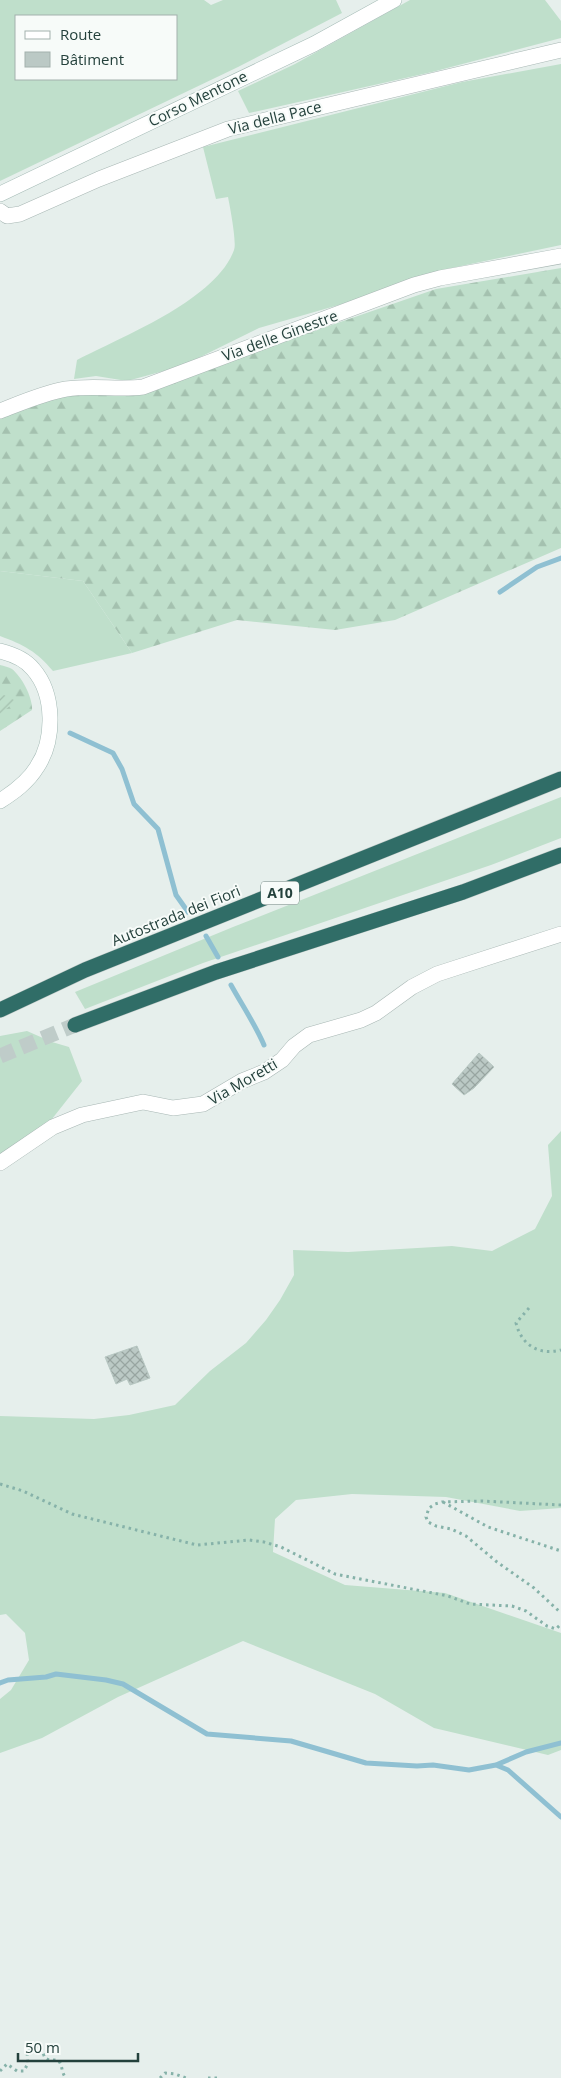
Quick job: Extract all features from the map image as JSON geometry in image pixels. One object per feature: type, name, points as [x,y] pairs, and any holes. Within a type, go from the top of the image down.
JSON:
[{"type":"highway","name":"Autostrada dei Fiori","points":[[0,1010],[85,970],[561,779]]},
{"type":"highway","points":[[75,1025],[216,972],[462,892],[561,855]]},
{"type":"street","name":"Corso Mentone","points":[[0,194],[314,44],[394,0]]},
{"type":"street","name":"Via della Pace","points":[[0,211],[7,216],[20,214],[100,179],[228,129],[561,50]]},
{"type":"street","name":"Via delle Ginestre","points":[[0,411],[33,398],[66,389],[143,387],[414,285],[440,278],[561,256]]},
{"type":"street","points":[[0,651],[22,660],[33,668],[41,680],[50,713],[48,738],[38,766],[27,780],[0,801]]},
{"type":"street","name":"Via Moretti","points":[[0,1163],[53,1127],[82,1115],[143,1102],[173,1108],[203,1104],[242,1081],[264,1072],[282,1060],[294,1046],[309,1035],[361,1020],[376,1013],[412,987],[437,974],[561,934]]},
{"type":"path","points":[[529,1308],[516,1323],[519,1336],[534,1349],[561,1350]]},
{"type":"path","points":[[0,1484],[23,1491],[72,1514],[128,1528],[197,1545],[249,1540],[264,1542],[281,1548],[335,1574],[448,1596],[470,1604],[512,1606],[526,1611],[547,1626],[556,1629],[561,1624]]},
{"type":"path","points":[[561,1505],[482,1501],[442,1502],[434,1504],[429,1508],[426,1516],[428,1522],[466,1536],[497,1562],[534,1588],[561,1613]]},
{"type":"path","points":[[442,1502],[488,1527],[561,1551]]},
{"type":"path","points":[[0,2071],[8,2064],[17,2071],[24,2071],[28,2063],[27,2053],[31,2048],[37,2046],[41,2048],[45,2058],[58,2060],[66,2078]]},
{"type":"path","points":[[160,2078],[165,2073],[186,2078]]},
{"type":"path","points":[[208,2078],[216,2078]]},
{"type":"green space","points":[[0,0],[204,0],[211,5],[223,0],[336,0],[342,13],[238,67],[0,181]]},
{"type":"green space","points":[[410,0],[545,0],[561,21],[561,38],[432,72],[249,113],[238,91],[295,64]]},
{"type":"green space","points":[[561,64],[561,245],[442,270],[342,304],[259,328],[182,366],[127,381],[96,376],[74,379],[77,360],[166,315],[208,285],[224,268],[235,246],[232,216],[228,197],[216,199],[203,147],[462,82]]},
{"type":"green space","points":[[561,268],[561,548],[395,620],[335,630],[237,620],[132,653],[83,581],[0,571],[0,417],[27,406],[90,389],[129,395],[436,289]]},
{"type":"green space","points":[[0,571],[83,581],[132,653],[53,671],[29,649],[0,636]]},
{"type":"green space","points":[[0,665],[12,669],[19,677],[29,694],[32,710],[0,731]]},
{"type":"green space","points":[[0,693],[16,701],[0,714]]},
{"type":"green space","points":[[561,797],[561,838],[491,865],[203,963],[85,1009],[75,992],[233,927]]},
{"type":"green space","points":[[27,1031],[69,1047],[82,1081],[48,1124],[0,1155],[0,1036]]},
{"type":"green space","points":[[561,1131],[561,1508],[520,1511],[446,1497],[352,1494],[296,1500],[275,1519],[273,1552],[345,1585],[445,1593],[561,1633],[561,1750],[548,1755],[434,1728],[375,1694],[243,1641],[118,1697],[42,1738],[0,1753],[0,1699],[11,1690],[29,1660],[25,1633],[6,1614],[0,1615],[0,1416],[94,1419],[129,1415],[175,1405],[210,1371],[246,1343],[266,1320],[294,1275],[293,1250],[348,1252],[452,1246],[492,1251],[535,1229],[552,1196],[548,1145]]},
{"type":"building","points":[[479,1053],[494,1067],[474,1088],[464,1095],[452,1084]]},
{"type":"building","points":[[137,1346],[150,1378],[130,1385],[127,1379],[116,1384],[105,1357]]},
{"type":"waterway","points":[[500,592],[537,567],[561,558]]},
{"type":"waterway","points":[[70,733],[113,753],[122,769],[134,804],[158,829],[176,895],[188,912]]},
{"type":"waterway","points":[[206,936],[218,957]]},
{"type":"waterway","points":[[231,985],[264,1045]]},
{"type":"waterway","points":[[0,1683],[8,1680],[46,1677],[56,1674],[106,1680],[123,1684],[207,1734],[291,1741],[366,1763],[433,1765],[469,1770],[496,1765],[526,1752],[561,1743]]},
{"type":"waterway","points":[[496,1765],[508,1770],[561,1817]]},
{"type":"tunnel","points":[[0,1056],[75,1025]]}]
